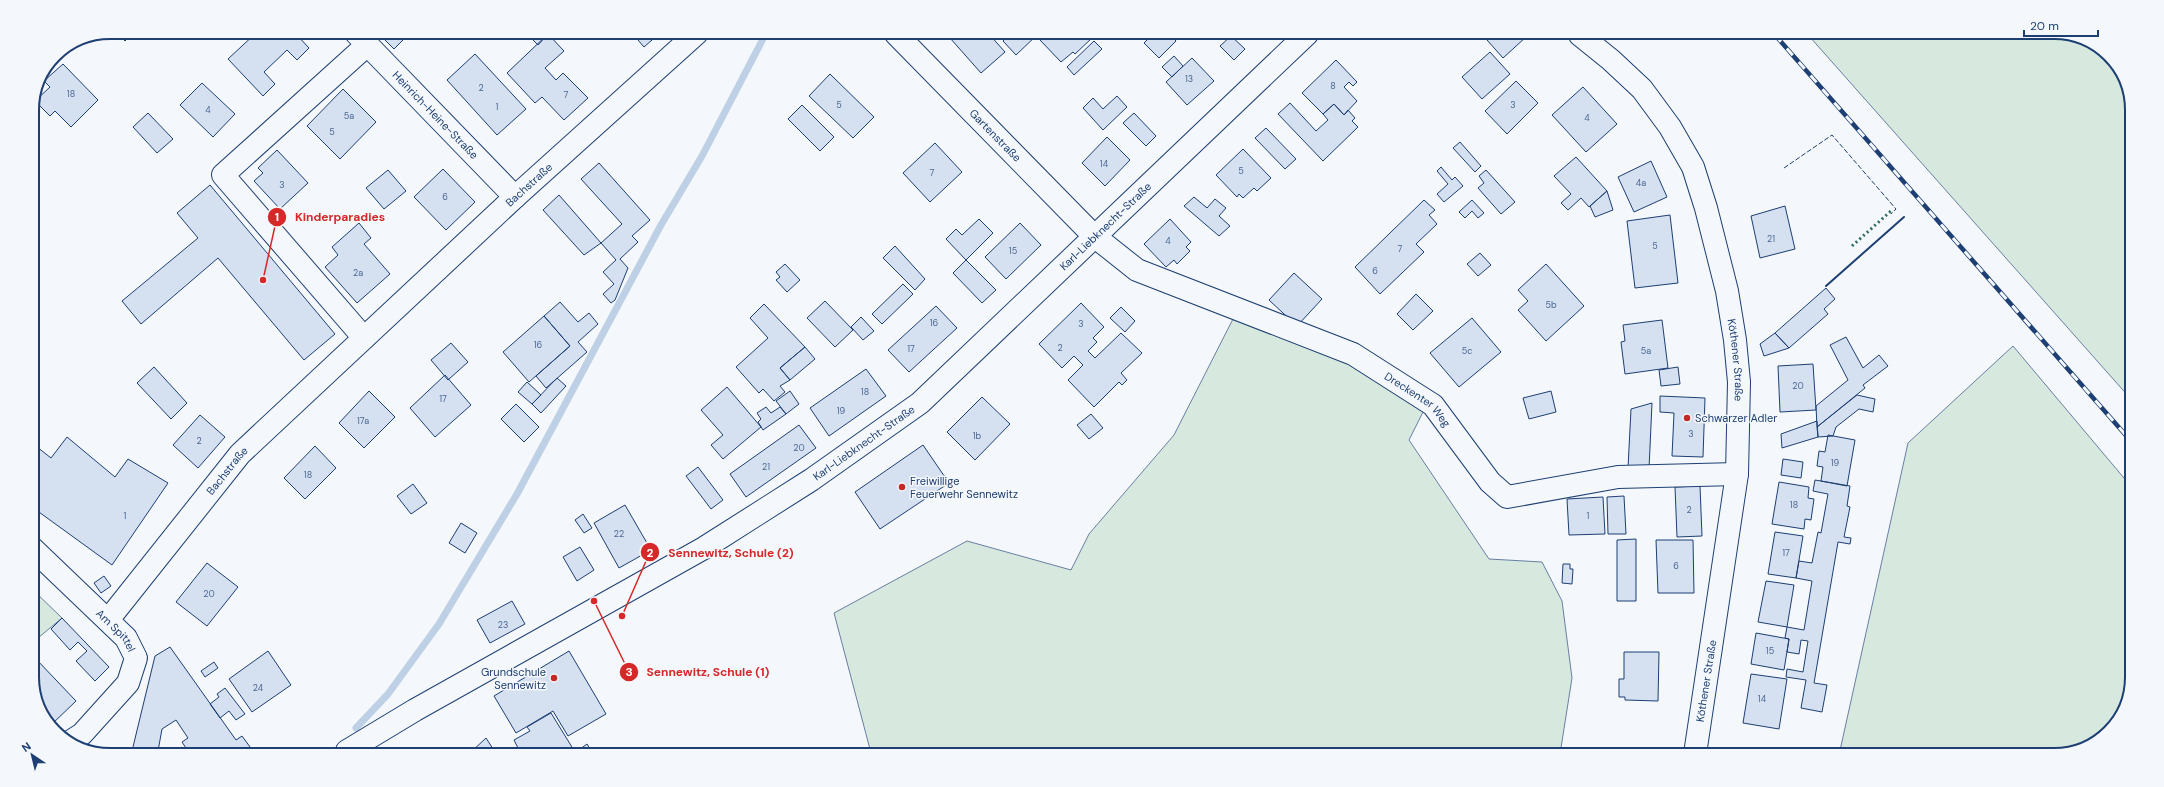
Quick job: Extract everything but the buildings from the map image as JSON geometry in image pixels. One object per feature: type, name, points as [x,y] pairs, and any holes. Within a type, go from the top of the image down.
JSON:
[{"type":"street","points":[[361,39],[223,175],[364,338]]},
{"type":"street","name":"Heinrich-Heine-Straße","points":[[363,39],[515,197]]},
{"type":"street","name":"Bachstraße","points":[[108,620],[240,454],[515,197],[690,39]]},
{"type":"street","name":"Gartenstraße","points":[[901,39],[1094,236]]},
{"type":"street","name":"Karl-Liebknecht-Straße","points":[[361,748],[704,548],[811,480],[920,403],[1302,39]]},
{"type":"street","name":"Köthener Straße","points":[[1585,39],[1611,60],[1642,89],[1670,127],[1693,168],[1706,208],[1727,291],[1735,340],[1739,382],[1737,474],[1696,748]]},
{"type":"street","name":"Dreckenter Weg","points":[[1094,236],[1137,270],[1353,354],[1433,405],[1490,482],[1507,497],[1618,477],[1737,474]]},
{"type":"street","name":"Am Spittel","points":[[39,555],[126,638],[136,658],[128,683],[82,734],[75,738]]},
{"type":"shaded area","points":[[1812,39],[2059,39],[2068,40],[2085,46],[2104,60],[2116,74],[2124,96],[2125,105],[2125,392]]},
{"type":"shaded area","points":[[1234,317],[1340,357],[1426,406],[1409,440],[1489,559],[1542,562],[1562,601],[1572,678],[1561,748],[870,748],[834,613],[967,541],[1071,570],[1089,534],[1174,435]]},
{"type":"shaded area","points":[[2013,346],[2125,479],[2124,691],[2116,713],[2104,727],[2085,741],[2072,746],[2054,748],[1841,748],[1908,443]]},
{"type":"shaded area","points":[[39,596],[62,618],[39,637]]},
{"type":"waterway","points":[[356,728],[388,694],[439,624],[517,494],[661,225],[702,156],[763,39]]},
{"type":"railway","points":[[1779,39],[2125,434]]},
{"type":"hedge","points":[[1852,246],[1892,210]]},
{"type":"fence","points":[[1784,168],[1832,135],[1896,209],[1891,214]]},
{"type":"wall","points":[[1826,286],[1904,217]]},
{"type":"place","name":"Kinderparadies","points":[[263,280]]},
{"type":"place","name":"Schwarzer Adler","points":[[1687,418]]},
{"type":"place","name":"Freiwillige Feuerwehr Sennewitz","points":[[902,487]]},
{"type":"place","name":"Sennewitz, Schule (1)","points":[[594,601]]},
{"type":"place","name":"Sennewitz, Schule (2)","points":[[622,616]]},
{"type":"place","name":"Grundschule Sennewitz","points":[[554,678]]}]
